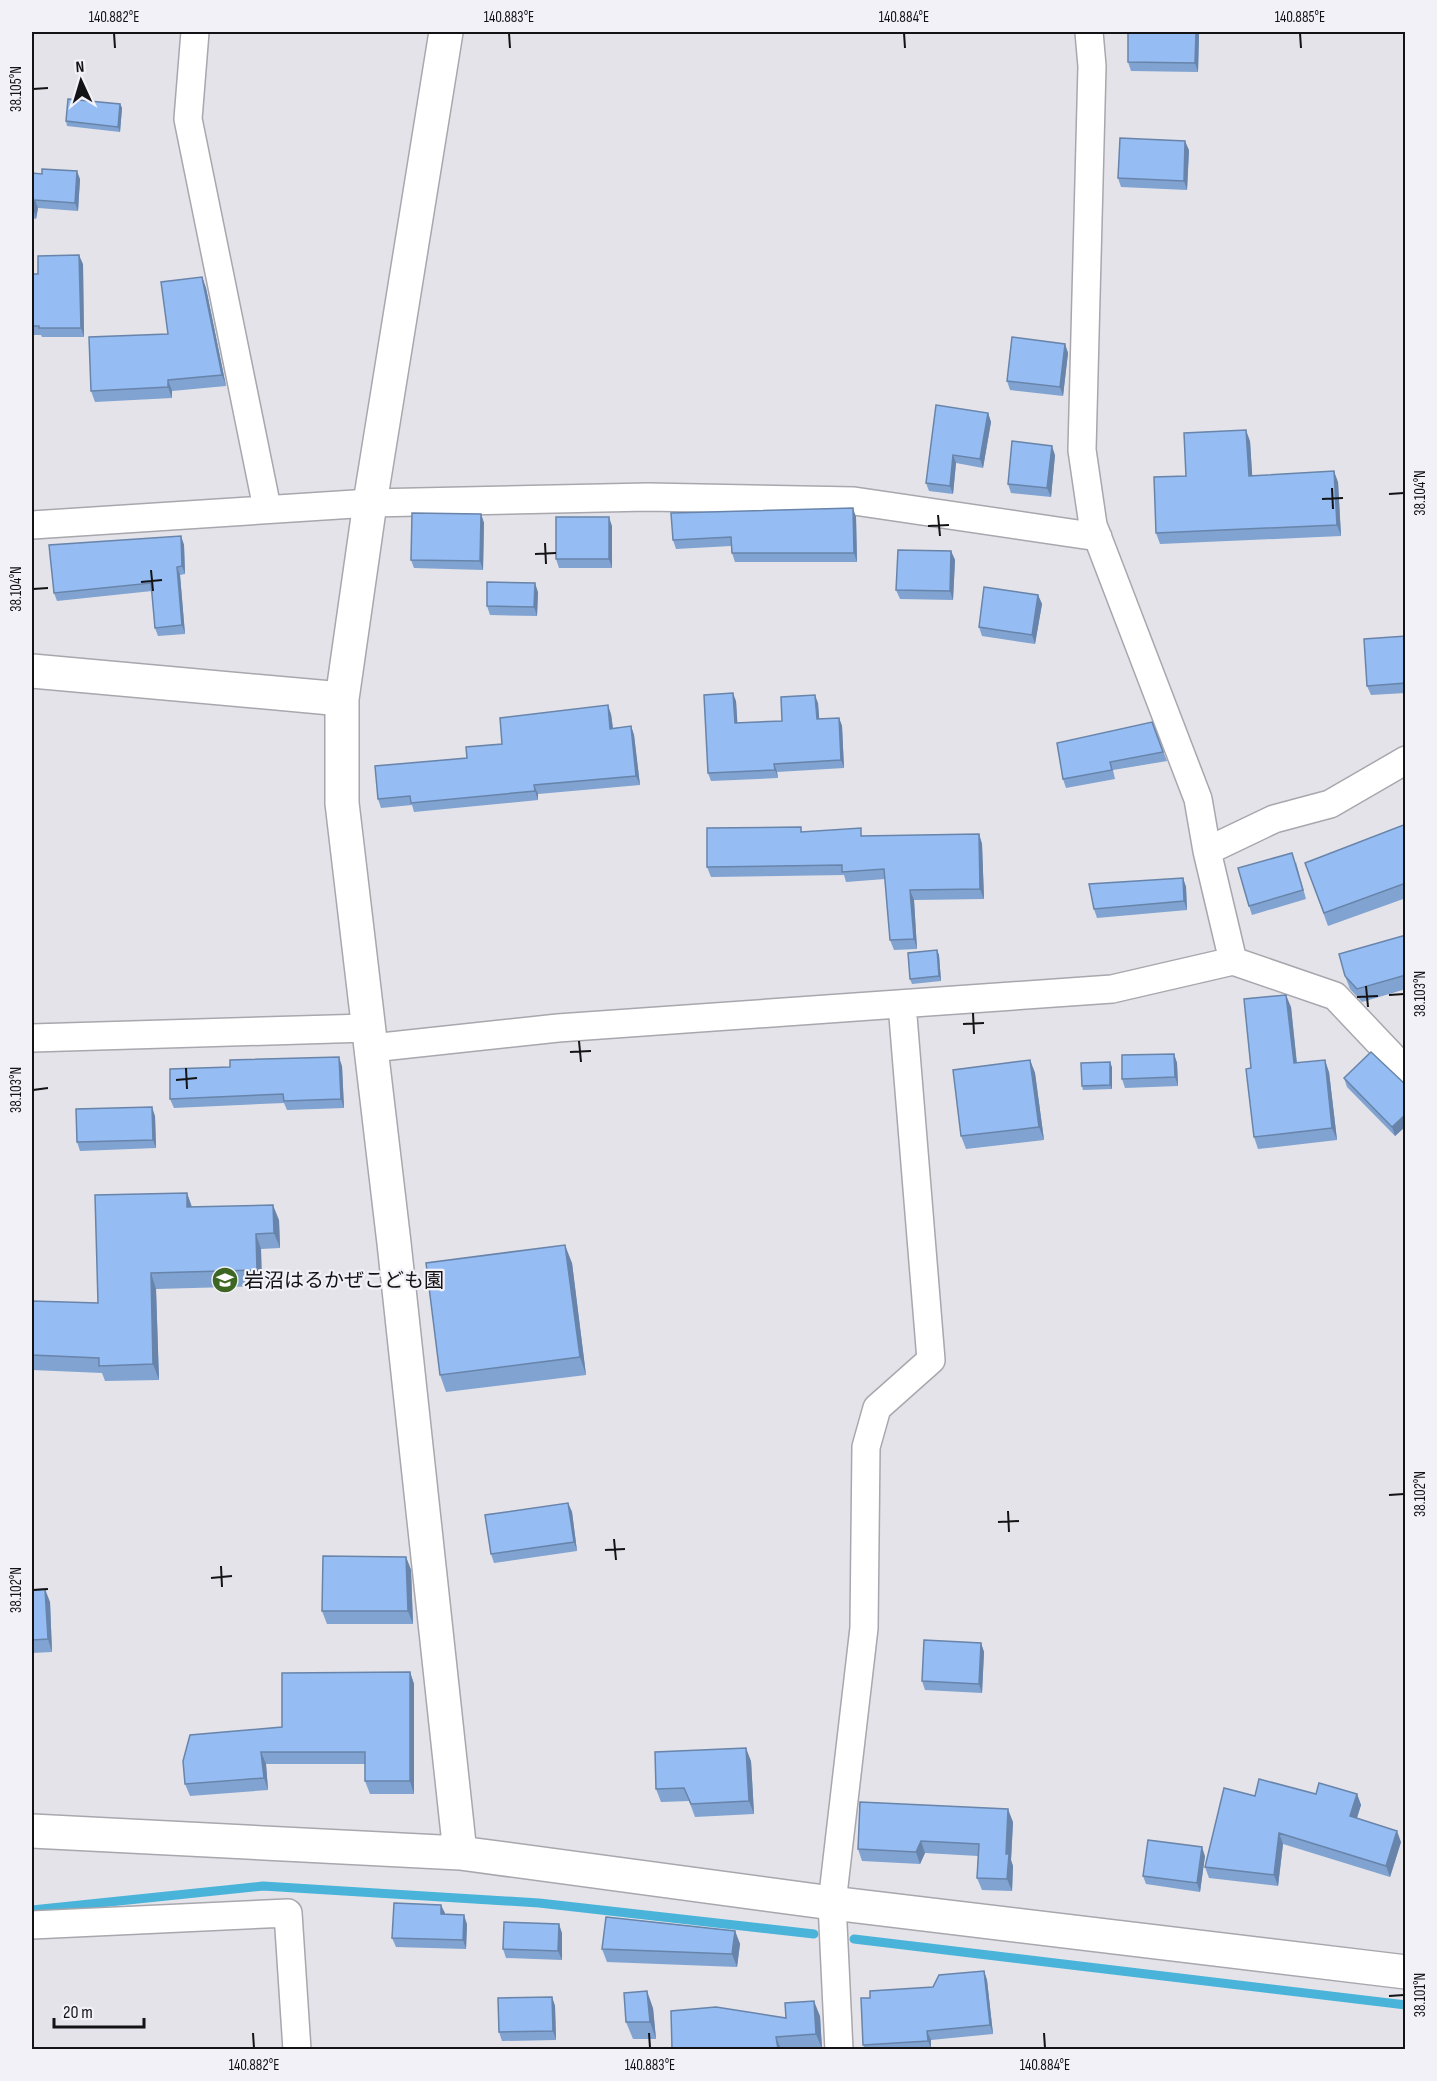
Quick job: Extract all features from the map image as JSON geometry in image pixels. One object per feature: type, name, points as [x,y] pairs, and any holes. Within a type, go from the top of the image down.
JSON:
[{"type":"street","points":[[195,32],[188,119],[267,508]]},
{"type":"street","points":[[446,32],[370,503],[342,699],[342,803],[460,1853]]},
{"type":"street","points":[[1089,32],[1092,66],[1082,450],[1094,525],[1198,799],[1207,851],[1233,961]]},
{"type":"street","points":[[32,525],[370,503],[648,497],[854,501],[1098,537]]},
{"type":"street","points":[[32,671],[342,699]]},
{"type":"street","points":[[1207,851],[1274,819],[1330,804],[1406,760]]},
{"type":"street","points":[[32,1038],[369,1038],[558,1028],[1112,989],[1233,961],[1335,996],[1406,1071]]},
{"type":"street","points":[[839,2049],[832,1903],[864,1628],[866,1447],[877,1408],[931,1360],[902,1004]]},
{"type":"street","points":[[32,1831],[460,1853],[832,1903],[1406,1972]]},
{"type":"street","points":[[32,1926],[288,1913],[297,2049]]},
{"type":"building","points":[[1128,32],[1196,32],[1195,63],[1128,62]]},
{"type":"building","points":[[68,99],[120,104],[118,127],[66,121]]},
{"type":"building","points":[[1120,138],[1185,141],[1184,181],[1118,178]]},
{"type":"building","points":[[42,169],[77,171],[75,203],[35,200],[34,211],[32,211],[32,173],[42,174]]},
{"type":"building","points":[[79,255],[81,328],[32,326],[32,274],[38,274],[38,256]]},
{"type":"building","points":[[202,277],[222,375],[168,380],[168,387],[91,391],[89,337],[168,334],[161,282]]},
{"type":"building","points":[[1012,337],[1065,344],[1060,387],[1007,381]]},
{"type":"building","points":[[936,405],[988,413],[980,459],[953,455],[950,486],[926,483]]},
{"type":"building","points":[[1246,430],[1249,476],[1334,471],[1337,525],[1156,533],[1154,477],[1186,476],[1184,433]]},
{"type":"building","points":[[1012,441],[1052,446],[1047,488],[1008,484]]},
{"type":"building","points":[[853,508],[854,553],[732,553],[731,537],[673,540],[671,513]]},
{"type":"building","points":[[412,513],[481,514],[480,561],[411,560]]},
{"type":"building","points":[[556,517],[609,517],[609,559],[556,559]]},
{"type":"building","points":[[181,536],[182,566],[177,567],[182,625],[155,628],[151,583],[54,593],[49,545]]},
{"type":"building","points":[[898,550],[951,551],[950,591],[896,590]]},
{"type":"building","points":[[487,582],[535,583],[534,607],[487,606]]},
{"type":"building","points":[[984,587],[1038,595],[1032,635],[979,627]]},
{"type":"building","points":[[1406,636],[1406,683],[1367,686],[1364,639]]},
{"type":"building","points":[[733,693],[735,723],[782,721],[781,697],[815,695],[817,719],[839,718],[841,760],[774,764],[775,770],[708,773],[704,695]]},
{"type":"building","points":[[608,705],[610,729],[631,726],[636,776],[534,785],[535,791],[411,803],[410,796],[378,799],[375,766],[467,758],[466,747],[502,744],[500,718]]},
{"type":"building","points":[[1152,722],[1163,752],[1110,762],[1112,770],[1063,779],[1057,743]]},
{"type":"building","points":[[1406,824],[1406,883],[1324,913],[1305,863]]},
{"type":"building","points":[[801,827],[801,832],[861,828],[861,836],[979,834],[980,889],[910,890],[914,939],[890,940],[884,869],[842,872],[842,865],[707,867],[707,828]]},
{"type":"building","points":[[1292,853],[1303,890],[1249,906],[1238,868]]},
{"type":"building","points":[[1183,878],[1184,901],[1094,909],[1089,884]]},
{"type":"building","points":[[1406,935],[1406,975],[1357,989],[1345,976],[1339,954]]},
{"type":"building","points":[[937,950],[939,976],[910,979],[908,953]]},
{"type":"building","points":[[1286,995],[1294,1063],[1325,1060],[1332,1128],[1254,1137],[1246,1069],[1251,1068],[1244,999]]},
{"type":"building","points":[[1371,1052],[1406,1085],[1406,1114],[1392,1127],[1344,1078]]},
{"type":"building","points":[[1174,1054],[1175,1077],[1122,1079],[1122,1055]]},
{"type":"building","points":[[339,1057],[341,1099],[284,1101],[283,1094],[170,1099],[170,1069],[230,1067],[230,1060]]},
{"type":"building","points":[[1030,1060],[1039,1127],[961,1136],[953,1070]]},
{"type":"building","points":[[1110,1062],[1110,1085],[1082,1086],[1081,1063]]},
{"type":"building","points":[[152,1107],[153,1140],[77,1142],[76,1109]]},
{"type":"building","points":[[187,1193],[187,1207],[273,1205],[274,1233],[256,1234],[257,1270],[151,1273],[153,1364],[99,1366],[99,1358],[32,1355],[32,1301],[98,1303],[95,1195]]},
{"type":"building","points":[[565,1245],[580,1357],[440,1375],[426,1263]]},
{"type":"building","points":[[568,1503],[574,1542],[491,1554],[485,1515]]},
{"type":"building","points":[[323,1556],[406,1557],[408,1611],[322,1611]]},
{"type":"building","points":[[45,1589],[48,1639],[32,1640],[32,1590]]},
{"type":"building","points":[[924,1640],[981,1643],[979,1684],[922,1681]]},
{"type":"building","points":[[410,1672],[410,1781],[365,1781],[365,1752],[261,1752],[264,1778],[185,1784],[183,1761],[190,1735],[282,1727],[282,1673]]},
{"type":"building","points":[[746,1748],[749,1801],[691,1804],[684,1788],[656,1789],[655,1752]]},
{"type":"building","points":[[1259,1779],[1316,1794],[1319,1783],[1357,1794],[1350,1816],[1397,1831],[1386,1866],[1279,1833],[1274,1875],[1205,1867],[1224,1788],[1255,1796]]},
{"type":"building","points":[[860,1802],[1008,1809],[1007,1879],[977,1878],[979,1844],[921,1841],[916,1852],[858,1849]]},
{"type":"building","points":[[1148,1840],[1202,1847],[1197,1883],[1143,1876]]},
{"type":"building","points":[[394,1903],[441,1905],[441,1914],[464,1915],[463,1940],[392,1938]]},
{"type":"building","points":[[606,1917],[735,1931],[732,1954],[602,1949]]},
{"type":"building","points":[[504,1922],[559,1924],[558,1951],[503,1949]]},
{"type":"building","points":[[984,1971],[990,2025],[927,2031],[928,2041],[863,2045],[861,1998],[870,1998],[870,1991],[933,1987],[939,1975]]},
{"type":"building","points":[[647,1991],[650,2022],[626,2022],[624,1993]]},
{"type":"building","points":[[552,1997],[553,2031],[499,2032],[498,1998]]},
{"type":"building","points":[[814,2001],[816,2034],[776,2037],[778,2049],[672,2049],[671,2011],[716,2007],[786,2018],[785,2003]]},
{"type":"waterway","points":[[32,1910],[263,1886],[539,1903],[814,1934]]},
{"type":"waterway","points":[[854,1939],[1406,2005]]},
{"type":"place","name":"岩沼はるかぜこども園","points":[[225,1280]]}]
